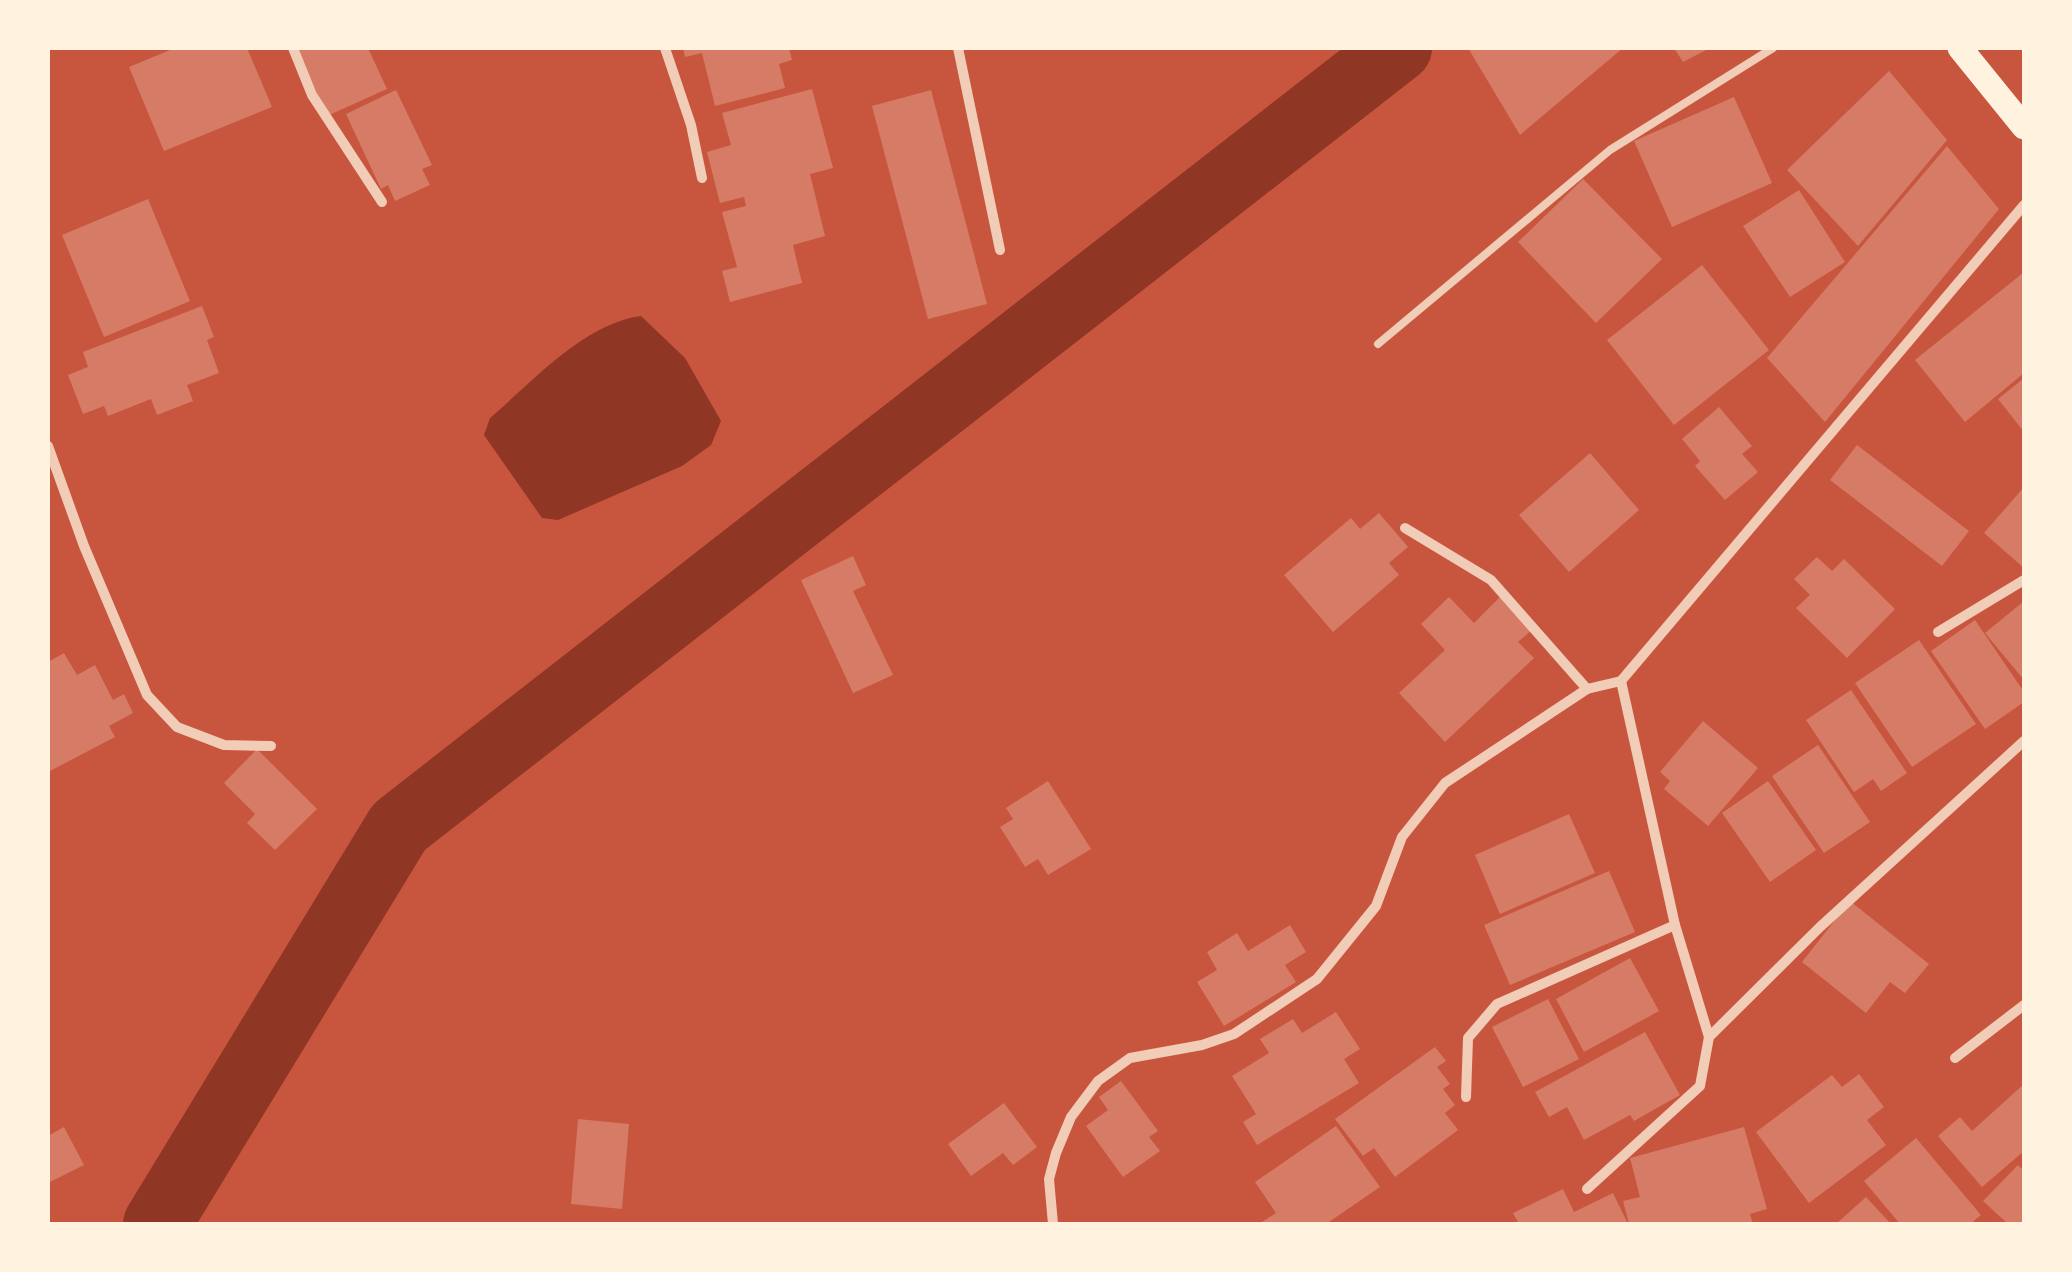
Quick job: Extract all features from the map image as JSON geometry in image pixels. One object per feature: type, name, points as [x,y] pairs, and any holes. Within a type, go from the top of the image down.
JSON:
[{"type":"main road","points":[[1960,48],[2024,127]]},
{"type":"street","points":[[293,48],[312,94],[382,202]]},
{"type":"street","points":[[664,48],[691,125],[702,178]]},
{"type":"street","points":[[958,48],[1000,250]]},
{"type":"street","points":[[1052,1224],[1050,1178],[1056,1153],[1070,1116],[1098,1081],[1130,1058],[1202,1045],[1234,1034],[1317,979],[1376,906],[1402,836],[1446,783],[1587,689],[1621,680],[2024,206]]},
{"type":"street","points":[[48,446],[84,546],[147,695],[177,728],[224,745],[271,746]]},
{"type":"street","points":[[1405,528],[1491,580],[1587,689]]},
{"type":"street","points":[[1938,632],[2024,580]]},
{"type":"street","points":[[1587,1189],[1700,1086],[1709,1036],[1675,925],[1621,680]]},
{"type":"street","points":[[1709,1036],[1820,927],[2024,741]]},
{"type":"street","points":[[1466,1097],[1468,1038],[1498,1004],[1675,925]]},
{"type":"street","points":[[1955,1058],[2024,1005]]},
{"type":"lane","points":[[1378,344],[1610,150],[1773,48]]},
{"type":"shaded area","points":[[641,316],[685,358],[721,421],[711,445],[682,466],[558,520],[542,518],[484,435],[490,418],[580,342],[620,321]]},
{"type":"building","points":[[175,48],[247,48],[272,107],[164,151],[129,67]]},
{"type":"building","points":[[368,48],[387,89],[327,116],[296,51]]},
{"type":"building","points":[[683,48],[789,48],[792,60],[779,64],[785,88],[715,106],[702,53],[685,57]]},
{"type":"building","points":[[1468,48],[1623,48],[1520,135]]},
{"type":"building","points":[[1674,48],[1710,48],[1683,62]]},
{"type":"building","points":[[1889,71],[1947,140],[1858,246],[1787,170]]},
{"type":"building","points":[[812,89],[833,168],[810,174],[825,236],[793,245],[802,283],[730,302],[722,271],[737,267],[722,212],[746,206],[744,197],[720,203],[707,152],[731,145],[722,113]]},
{"type":"building","points":[[396,90],[432,165],[422,169],[430,185],[395,201],[388,185],[381,189],[346,114]]},
{"type":"building","points":[[931,90],[987,304],[928,319],[872,106]]},
{"type":"building","points":[[1734,97],[1772,183],[1672,227],[1634,141]]},
{"type":"building","points":[[1947,146],[1999,209],[1825,422],[1767,358]]},
{"type":"building","points":[[1583,179],[1662,259],[1596,323],[1518,242]]},
{"type":"building","points":[[1799,190],[1845,262],[1790,297],[1743,226]]},
{"type":"building","points":[[148,199],[190,301],[104,337],[62,235]]},
{"type":"building","points":[[1702,265],[1769,350],[1674,425],[1607,340]]},
{"type":"building","points":[[2024,272],[2024,373],[1965,422],[1915,360]]},
{"type":"building","points":[[202,306],[214,337],[207,340],[219,373],[187,385],[193,401],[157,415],[151,399],[108,416],[104,406],[83,414],[68,375],[88,367],[83,352]]},
{"type":"building","points":[[2024,378],[2024,432],[1998,399]]},
{"type":"building","points":[[1719,407],[1752,446],[1742,454],[1758,472],[1725,500],[1695,466],[1700,461],[1682,439]]},
{"type":"building","points":[[1857,445],[1969,531],[1942,566],[1830,480]]},
{"type":"building","points":[[1590,453],[1639,510],[1569,572],[1519,515]]},
{"type":"building","points":[[2024,487],[2024,568],[1984,533]]},
{"type":"building","points":[[1379,513],[1408,547],[1389,563],[1399,575],[1333,632],[1284,575],[1351,518],[1360,529]]},
{"type":"building","points":[[853,556],[866,585],[853,591],[893,675],[853,693],[801,580]]},
{"type":"building","points":[[1817,557],[1832,571],[1844,559],[1895,609],[1847,658],[1796,608],[1810,595],[1794,579]]},
{"type":"building","points":[[1449,597],[1474,623],[1500,597],[1532,630],[1518,642],[1534,658],[1445,742],[1399,693],[1445,650],[1421,624]]},
{"type":"building","points":[[2024,601],[2024,680],[1985,633]]},
{"type":"building","points":[[1975,620],[2024,692],[2024,702],[1985,729],[1931,651]]},
{"type":"building","points":[[1919,640],[1976,724],[1912,767],[1855,683]]},
{"type":"building","points":[[64,653],[77,675],[95,665],[113,700],[124,694],[133,713],[109,726],[115,737],[48,772],[48,662]]},
{"type":"building","points":[[1851,690],[1907,773],[1881,791],[1873,779],[1854,792],[1806,720]]},
{"type":"building","points":[[1703,721],[1758,768],[1708,826],[1664,789],[1670,781],[1660,772]]},
{"type":"building","points":[[1818,745],[1870,822],[1824,853],[1772,776]]},
{"type":"building","points":[[257,749],[317,809],[275,850],[247,823],[255,814],[224,783]]},
{"type":"building","points":[[1048,781],[1091,849],[1048,875],[1038,859],[1025,867],[1000,827],[1013,819],[1006,808]]},
{"type":"building","points":[[1768,781],[1816,850],[1770,882],[1722,813]]},
{"type":"building","points":[[1569,814],[1595,873],[1500,914],[1475,855]]},
{"type":"building","points":[[1609,871],[1635,932],[1510,985],[1484,925]]},
{"type":"building","points":[[1850,901],[1929,964],[1905,993],[1890,982],[1866,1013],[1802,962]]},
{"type":"building","points":[[1290,925],[1306,952],[1285,965],[1296,982],[1224,1026],[1197,982],[1217,970],[1207,952],[1237,933],[1248,951]]},
{"type":"building","points":[[1630,958],[1659,1011],[1584,1052],[1556,999]]},
{"type":"building","points":[[1548,999],[1579,1059],[1523,1087],[1492,1027]]},
{"type":"building","points":[[1336,1012],[1360,1049],[1344,1059],[1359,1083],[1257,1145],[1243,1122],[1256,1114],[1232,1076],[1269,1053],[1260,1039],[1293,1019],[1302,1033]]},
{"type":"building","points":[[1645,1032],[1680,1095],[1634,1121],[1630,1115],[1584,1140],[1567,1107],[1549,1117],[1535,1092]]},
{"type":"building","points":[[1435,1047],[1446,1061],[1437,1067],[1450,1084],[1443,1089],[1455,1105],[1445,1113],[1458,1130],[1395,1177],[1374,1148],[1363,1156],[1335,1119]]},
{"type":"building","points":[[1859,1074],[1884,1107],[1867,1120],[1886,1145],[1809,1203],[1756,1132],[1832,1075],[1842,1087]]},
{"type":"building","points":[[1121,1081],[1158,1131],[1149,1137],[1160,1151],[1123,1177],[1086,1126],[1108,1110],[1099,1097]]},
{"type":"building","points":[[2024,1084],[2024,1151],[1982,1187],[1938,1136],[1960,1117],[1972,1131]]},
{"type":"building","points":[[1004,1103],[1037,1147],[1013,1165],[1003,1153],[971,1176],[948,1144]]},
{"type":"building","points":[[578,1119],[629,1124],[622,1209],[571,1204]]},
{"type":"building","points":[[1336,1126],[1380,1187],[1326,1224],[1259,1224],[1276,1213],[1255,1182]]},
{"type":"building","points":[[64,1127],[84,1165],[48,1183],[48,1136]]},
{"type":"building","points":[[1744,1127],[1767,1209],[1750,1214],[1753,1224],[1629,1224],[1623,1201],[1640,1197],[1630,1158]]},
{"type":"building","points":[[1916,1138],[1981,1215],[1970,1224],[1900,1224],[1864,1181]]},
{"type":"building","points":[[2018,1165],[2024,1171],[2024,1224],[2008,1224],[1983,1201]]},
{"type":"building","points":[[1563,1189],[1574,1212],[1613,1193],[1628,1224],[1519,1224],[1513,1213]]},
{"type":"building","points":[[1866,1197],[1891,1224],[1836,1224]]},
{"type":"waterway","points":[[157,1224],[399,827],[1398,48]]}]
